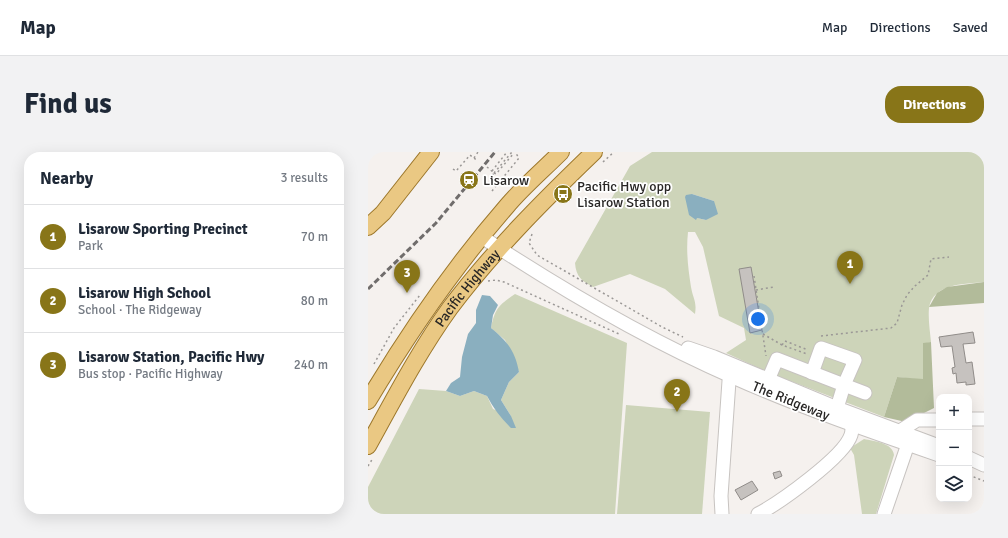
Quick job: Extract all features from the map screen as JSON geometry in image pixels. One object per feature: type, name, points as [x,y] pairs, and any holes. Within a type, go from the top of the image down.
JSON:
[{"type":"main road","points":[[368,227],[397,196],[430,152]]},
{"type":"main road","name":"Pacific Highway","points":[[368,401],[430,304],[508,205],[561,152]]},
{"type":"main road","name":"Pacific Highway","points":[[372,449],[429,339],[451,308],[532,212],[594,152]]},
{"type":"street","name":"The Ridgeway","points":[[482,237],[570,292],[648,335],[732,377],[853,426],[936,454]]},
{"type":"street","name":"The Ridgeway","points":[[648,335],[714,357],[836,408],[936,445]]},
{"type":"street","points":[[758,514],[776,505],[817,473],[848,442],[853,426],[849,418],[837,414],[836,408],[844,385],[860,362],[821,348],[809,372]]},
{"type":"street","points":[[768,380],[777,359],[866,393]]},
{"type":"street","points":[[722,514],[722,473],[729,381],[732,377],[747,370]]},
{"type":"street","points":[[972,419],[984,419]]},
{"type":"street","points":[[884,514],[908,444],[900,431],[917,420],[936,420]]},
{"type":"street","points":[[972,459],[984,465]]},
{"type":"street","points":[[972,465],[984,469]]},
{"type":"path","points":[[453,169],[456,171],[472,152]]},
{"type":"path","points":[[474,158],[478,152]]},
{"type":"path","points":[[499,183],[492,176],[493,172],[508,152]]},
{"type":"path","points":[[486,167],[496,174],[514,152],[519,158],[492,191]]},
{"type":"path","points":[[470,155],[478,161]]},
{"type":"path","points":[[535,229],[530,239],[530,243],[537,255],[604,295],[660,325]]},
{"type":"path","points":[[820,337],[891,328],[897,323],[902,305],[907,295],[928,275],[931,259],[948,258]]},
{"type":"path","points":[[754,276],[766,355],[764,360]]},
{"type":"path","points":[[485,283],[496,280],[504,282],[620,335]]},
{"type":"path","points":[[756,290],[774,287]]},
{"type":"path","points":[[763,334],[782,345],[812,356],[809,372]]},
{"type":"path","points":[[782,345],[785,342],[807,350],[812,348]]},
{"type":"path","points":[[368,466],[372,449]]},
{"type":"path","points":[[972,476],[984,481]]},
{"type":"green space","points":[[652,152],[975,152],[984,155],[984,282],[951,286],[943,289],[932,300],[929,308],[931,342],[923,344],[923,380],[897,377],[884,417],[767,372],[726,353],[746,340],[744,328],[719,316],[703,247],[695,232],[688,232],[687,246],[690,280],[696,306],[695,314],[665,289],[630,274],[593,287],[580,278],[575,263],[630,166]],"holes":[[[692,194],[714,201],[706,220],[697,218]]]},
{"type":"green space","points":[[984,282],[984,303],[929,307],[937,293],[947,287]]},
{"type":"green space","points":[[515,294],[627,343],[615,514],[368,514],[368,487],[419,389],[446,391],[460,396],[474,391],[487,396],[493,409],[511,416],[501,400],[509,382],[519,372],[505,340],[491,328],[498,308]]},
{"type":"green space","points":[[931,342],[934,408],[906,422],[884,417],[897,377],[923,379],[923,343]]},
{"type":"green space","points":[[626,405],[710,412],[702,514],[617,514]]},
{"type":"green space","points":[[864,439],[887,445],[893,451],[894,455],[876,514],[862,514],[854,455],[850,448]]},
{"type":"water","points":[[692,194],[714,201],[718,214],[706,220],[697,218],[696,220],[689,215],[685,197],[686,195]]},
{"type":"water","points":[[482,295],[490,296],[498,305],[493,315],[491,328],[510,347],[519,372],[509,382],[501,400],[511,416],[516,428],[511,428],[495,409],[487,396],[474,391],[460,396],[446,391],[451,383],[460,377],[462,357],[468,334],[476,323],[476,310]]},
{"type":"building","points":[[751,267],[762,330],[750,333],[739,269]]},
{"type":"building","points":[[973,332],[975,343],[963,344],[966,363],[972,362],[975,384],[966,385],[966,382],[957,383],[956,373],[953,374],[952,368],[955,367],[952,346],[941,347],[939,337]]},
{"type":"building","points":[[780,471],[782,476],[775,479],[773,473]]},
{"type":"building","points":[[752,481],[758,490],[741,500],[735,490]]},
{"type":"railway","points":[[368,289],[436,223],[495,152]]},
{"type":"place","name":"Lisarow","points":[[469,180]]},
{"type":"place","name":"Pacific Hwy opp Lisarow Station","points":[[563,194]]},
{"type":"place","name":"Lisarow Sporting Precinct","points":[[850,284]]},
{"type":"place","name":"Lisarow Station, Pacific Hwy","points":[[407,293]]},
{"type":"place","name":"Lisarow High School","points":[[677,412]]}]
